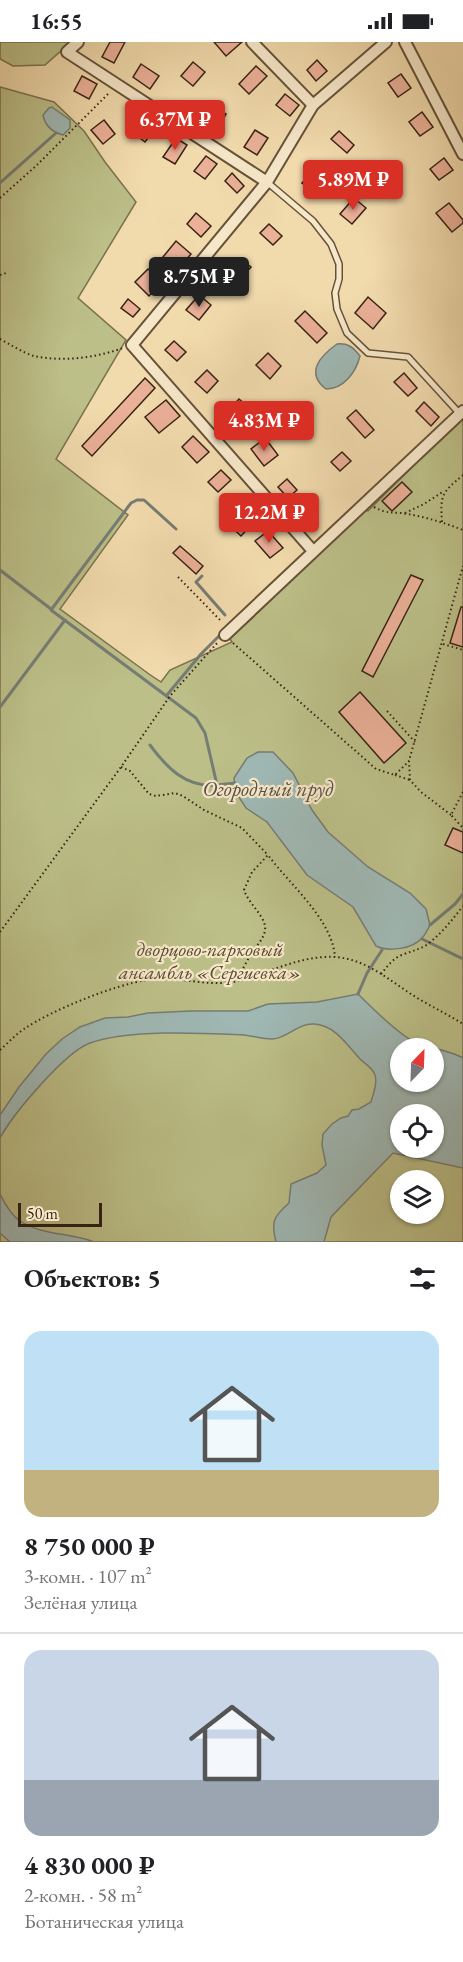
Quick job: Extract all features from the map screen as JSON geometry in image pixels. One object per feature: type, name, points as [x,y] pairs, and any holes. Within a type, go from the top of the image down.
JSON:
[{"type":"street","points":[[78,42],[67,52],[267,182]]},
{"type":"street","points":[[252,42],[313,105]]},
{"type":"street","points":[[313,551],[132,345],[267,182],[313,105],[386,42]]},
{"type":"street","points":[[405,42],[463,154]]},
{"type":"street","points":[[228,633],[461,412]]},
{"type":"lane","points":[[267,182],[313,221],[332,244],[339,264],[339,279],[335,292],[338,309],[347,333],[368,352],[408,357],[461,412]]},
{"type":"path","points":[[0,198],[118,85]]},
{"type":"path","points":[[0,275],[6,273]]},
{"type":"path","points":[[0,339],[33,356],[66,358],[90,357],[132,345]]},
{"type":"path","points":[[405,513],[444,491],[463,475]]},
{"type":"path","points":[[442,522],[441,506],[444,491]]},
{"type":"path","points":[[365,502],[386,514],[405,513],[463,530]]},
{"type":"path","points":[[410,780],[409,761],[463,566]]},
{"type":"path","points":[[178,577],[259,667],[333,729],[376,769],[410,780],[463,828]]},
{"type":"path","points":[[0,932],[169,698],[228,633]]},
{"type":"path","points":[[443,644],[463,650]]},
{"type":"path","points":[[387,711],[415,742]]},
{"type":"path","points":[[395,775],[409,761]]},
{"type":"path","points":[[122,766],[130,771],[149,794],[156,796],[175,793],[242,828],[268,855],[324,923],[334,944],[335,957]]},
{"type":"path","points":[[450,815],[463,792]]},
{"type":"path","points":[[236,981],[253,952],[264,939],[266,926],[249,902],[244,890],[252,872],[268,855]]},
{"type":"path","points":[[381,974],[389,963],[400,955],[414,952],[429,943],[448,925],[463,906]]},
{"type":"path","points":[[0,1050],[24,1029],[62,1009],[104,992],[146,980],[179,979],[209,984],[236,981],[309,959],[335,957],[365,963],[419,1000],[463,1024]]},
{"type":"green space","points":[[0,42],[71,42],[45,65],[13,66],[0,59]]},
{"type":"green space","name":"дворцово-парковый ансамбль «Сергиевка»","points":[[0,87],[54,102],[84,131],[136,202],[78,298],[126,340],[56,459],[128,515],[60,609],[149,674],[161,682],[170,670],[232,642],[230,639],[365,510],[368,511],[463,416],[463,1242],[0,1242]]},
{"type":"water","points":[[52,107],[70,120],[70,128],[63,135],[50,128],[45,122],[43,115]]},
{"type":"water","points":[[337,344],[350,346],[360,356],[356,368],[344,383],[326,389],[316,377],[317,365]]},
{"type":"water","name":"Огородный пруд","points":[[258,752],[273,752],[293,773],[312,810],[328,832],[368,867],[410,893],[426,909],[430,925],[418,942],[400,948],[387,949],[376,946],[353,907],[307,875],[267,822],[246,808],[235,791],[234,778],[247,758]]},
{"type":"water","points":[[358,994],[407,1038],[390,1038],[390,1092],[444,1092],[444,1051],[463,1058],[463,1168],[416,1158],[444,1158],[444,1104],[390,1104],[390,1156],[331,1217],[324,1242],[276,1242],[275,1220],[289,1203],[291,1184],[317,1173],[326,1165],[322,1145],[323,1134],[332,1124],[348,1116],[352,1110],[371,1102],[375,1089],[375,1075],[371,1068],[334,1032],[314,1024],[308,1024],[282,1037],[272,1039],[244,1035],[166,1033],[125,1036],[90,1043],[67,1058],[40,1085],[0,1138],[0,1115],[19,1087],[46,1054],[80,1027],[105,1018],[148,1013],[248,1011],[268,1004],[317,1002]]},
{"type":"water","points":[[0,1194],[14,1216],[28,1226],[94,1242],[10,1242],[0,1233]]},
{"type":"building","points":[[110,42],[125,42],[114,63],[102,57]]},
{"type":"building","points":[[214,42],[242,42],[226,56]]},
{"type":"building","points":[[317,60],[327,71],[316,81],[307,70]]},
{"type":"building","points":[[193,62],[205,72],[193,86],[181,76]]},
{"type":"building","points":[[141,64],[159,76],[150,89],[133,77]]},
{"type":"building","points":[[256,66],[267,76],[249,94],[239,84]]},
{"type":"building","points":[[401,74],[411,88],[398,97],[388,83]]},
{"type":"building","points":[[82,76],[97,84],[89,99],[74,91]]},
{"type":"building","points":[[285,94],[299,105],[290,116],[276,105]]},
{"type":"building","points":[[212,106],[226,114],[217,130],[203,121]]},
{"type":"building","points":[[422,112],[433,127],[420,136],[409,122]]},
{"type":"building","points":[[104,120],[115,134],[103,144],[91,130]]},
{"type":"building","points":[[145,120],[156,128],[145,142],[135,134]]},
{"type":"building","points":[[255,130],[268,138],[257,155],[244,147]]},
{"type":"building","points":[[339,131],[354,145],[347,153],[331,139]]},
{"type":"building","points":[[176,138],[187,145],[175,164],[163,157]]},
{"type":"building","points":[[206,156],[217,164],[205,179],[194,171]]},
{"type":"building","points":[[444,158],[453,170],[439,180],[430,169]]},
{"type":"building","points":[[316,166],[328,176],[314,192],[302,183]]},
{"type":"building","points":[[232,173],[244,186],[237,193],[225,181]]},
{"type":"building","points":[[354,198],[366,208],[352,224],[340,214]]},
{"type":"building","points":[[449,203],[463,220],[463,223],[452,232],[436,213]]},
{"type":"building","points":[[196,213],[211,226],[201,237],[187,224]]},
{"type":"building","points":[[269,224],[282,236],[273,245],[260,233]]},
{"type":"building","points":[[176,241],[191,254],[178,269],[163,257]]},
{"type":"building","points":[[240,258],[251,267],[232,288],[221,278]]},
{"type":"building","points":[[148,269],[162,282],[149,296],[135,282]]},
{"type":"building","points":[[199,295],[211,305],[199,320],[186,310]]},
{"type":"building","points":[[368,297],[386,313],[373,329],[355,313]]},
{"type":"building","points":[[128,299],[140,309],[133,317],[121,308]]},
{"type":"building","points":[[305,311],[327,333],[317,343],[295,321]]},
{"type":"building","points":[[174,341],[186,352],[177,361],[165,350]]},
{"type":"building","points":[[268,353],[281,366],[270,379],[256,365]]},
{"type":"building","points":[[207,370],[218,381],[207,393],[195,382]]},
{"type":"building","points":[[404,373],[417,388],[408,396],[394,382]]},
{"type":"building","points":[[145,378],[155,388],[92,456],[82,446]]},
{"type":"building","points":[[239,399],[247,406],[237,417],[240,421],[233,427],[219,412],[227,405],[230,409]]},
{"type":"building","points":[[166,400],[180,416],[159,433],[145,417]]},
{"type":"building","points":[[424,402],[439,417],[431,426],[416,411]]},
{"type":"building","points":[[356,410],[374,430],[365,438],[347,418]]},
{"type":"building","points":[[193,436],[209,452],[197,463],[182,447]]},
{"type":"building","points":[[265,438],[278,455],[264,466],[251,449]]},
{"type":"building","points":[[342,452],[351,461],[340,471],[331,462]]},
{"type":"building","points":[[221,470],[231,480],[218,492],[208,482]]},
{"type":"building","points":[[287,479],[297,490],[288,498],[278,487]]},
{"type":"building","points":[[402,482],[412,492],[392,511],[382,501]]},
{"type":"building","points":[[239,502],[257,519],[241,536],[223,519]]},
{"type":"building","points":[[268,531],[283,548],[270,558],[255,541]]},
{"type":"building","points":[[180,546],[203,566],[196,574],[173,553]]},
{"type":"building","points":[[411,575],[423,580],[373,677],[362,671]]},
{"type":"building","points":[[461,607],[463,607],[463,647],[450,643]]},
{"type":"building","points":[[360,692],[406,743],[384,763],[339,712]]},
{"type":"building","points":[[453,828],[463,832],[463,853],[445,845]]},
{"type":"waterway","points":[[0,183],[56,133]]},
{"type":"waterway","points":[[176,529],[144,500],[131,503],[51,610],[196,718],[205,733],[217,785],[235,783]]},
{"type":"waterway","points":[[0,570],[51,609]]},
{"type":"waterway","points":[[202,576],[196,582],[225,615]]},
{"type":"waterway","points":[[0,707],[65,620]]},
{"type":"waterway","points":[[167,695],[222,633]]},
{"type":"waterway","points":[[150,745],[178,775],[196,783],[217,785]]},
{"type":"waterway","points":[[430,925],[455,904],[463,894]]},
{"type":"waterway","points":[[422,939],[463,959]]},
{"type":"waterway","points":[[358,994],[367,973],[382,950]]}]
